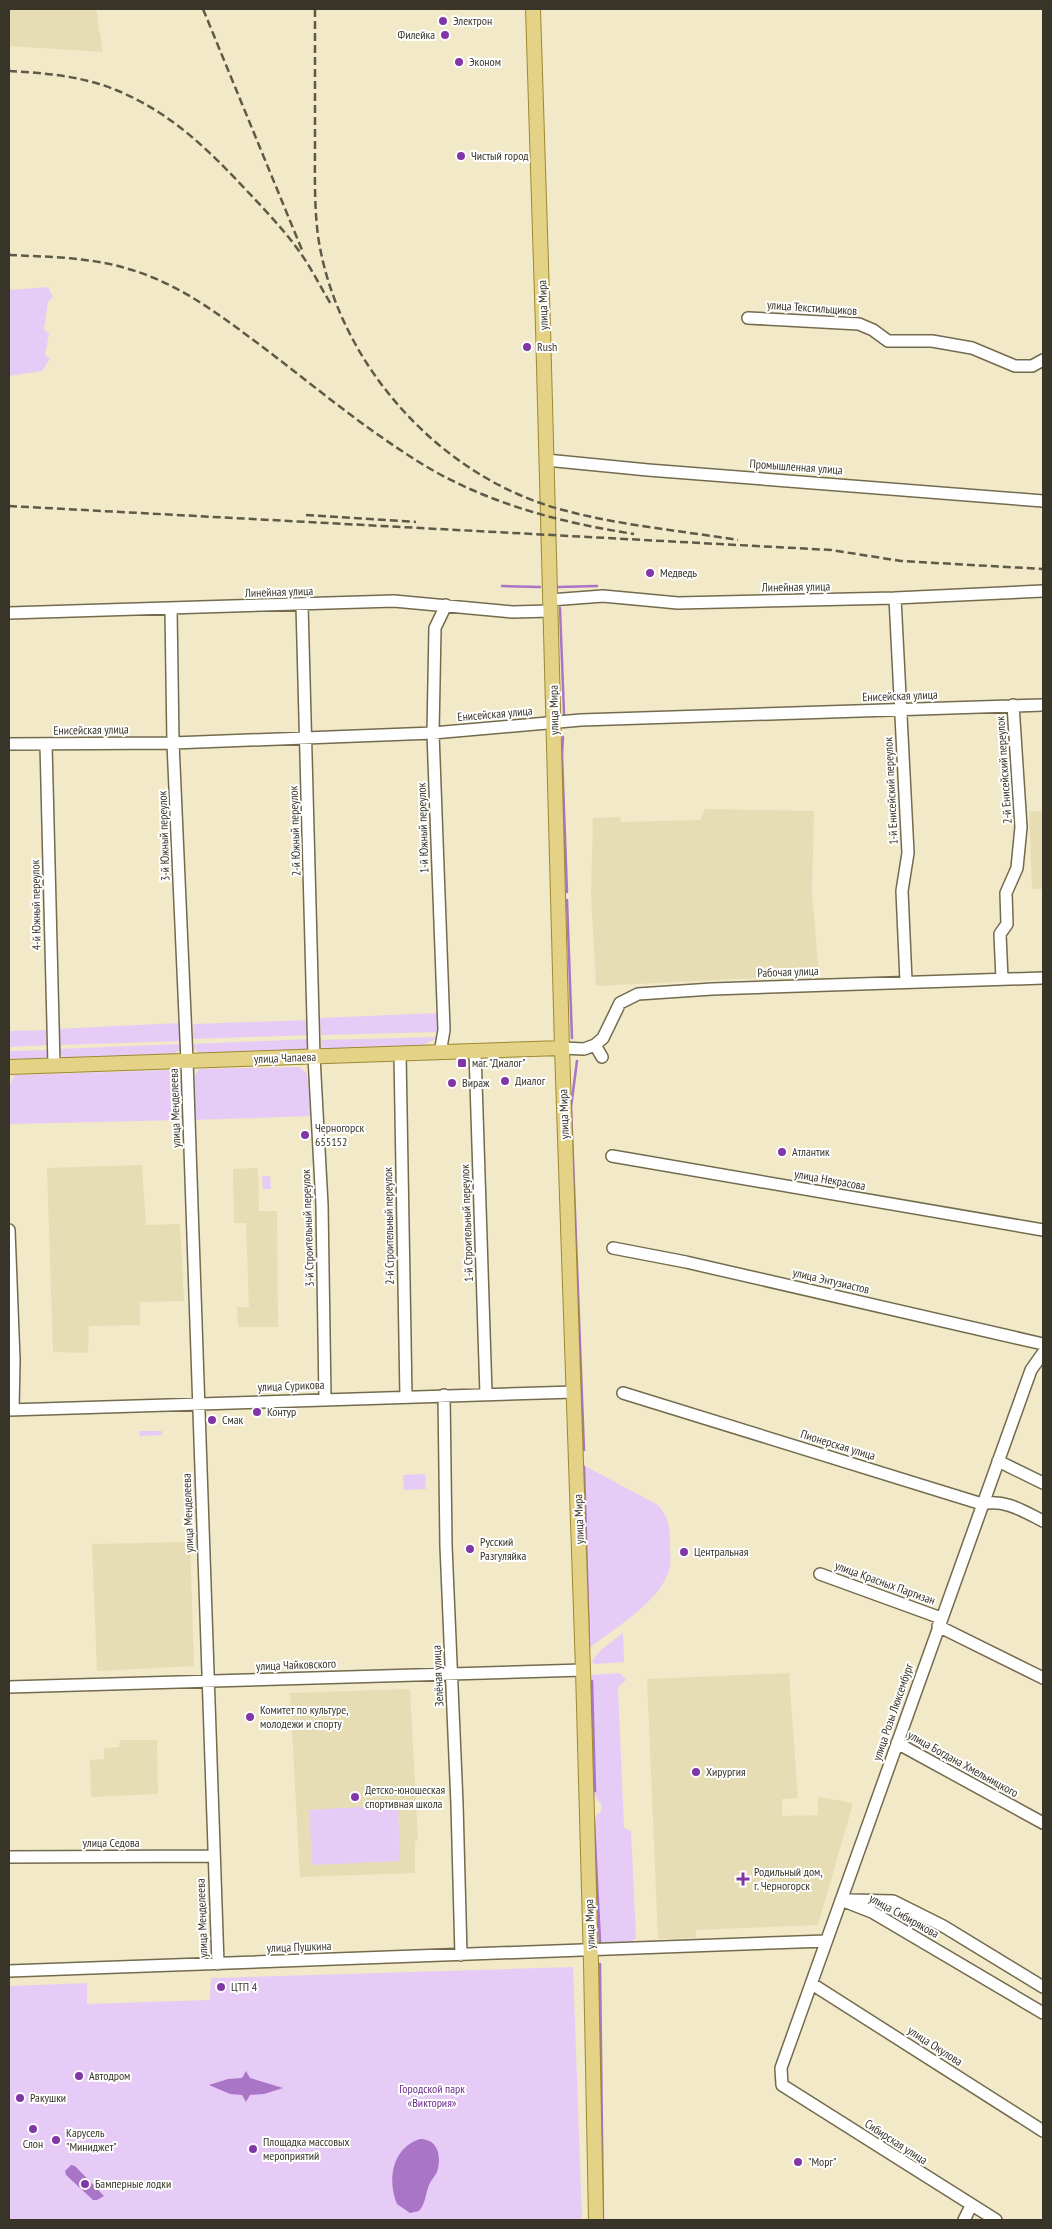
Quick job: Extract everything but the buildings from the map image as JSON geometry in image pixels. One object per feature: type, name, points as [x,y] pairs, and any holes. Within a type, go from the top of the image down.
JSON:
[{"type":"main road","name":"улица Мира","points":[[533,9],[562,1048],[584,1670],[596,2220]]},
{"type":"main road","name":"улица Чапаева","points":[[9,1066],[562,1048]]},
{"type":"street","name":"улица Текстильщиков","points":[[748,318],[859,324],[873,330],[888,341],[932,341],[972,348],[1015,366],[1032,366],[1043,360]]},
{"type":"street","name":"Промышленная улица","points":[[546,460],[657,471],[1043,501]]},
{"type":"street","name":"Линейная улица","points":[[9,613],[394,601],[512,612],[603,596],[678,603],[895,598],[1043,591]]},
{"type":"street","name":"1-й Енисейский переулок","points":[[895,598],[908,853],[902,891],[906,982]]},
{"type":"street","name":"2-й Южный переулок","points":[[302,605],[314,1057]]},
{"type":"street","name":"1-й Южный переулок","points":[[440,1053],[444,1030],[433,733],[435,628],[446,605]]},
{"type":"street","name":"3-й Южный переулок","points":[[171,609],[173,743],[187,1061]]},
{"type":"street","name":"2-й Енисейский переулок","points":[[1002,979],[1000,934],[1007,924],[1006,893],[1017,868],[1021,827],[1014,705]]},
{"type":"street","name":"Енисейская улица","points":[[9,744],[173,743],[306,736],[433,733],[581,720],[1043,705]]},
{"type":"street","name":"4-й Южный переулок","points":[[46,744],[54,1065]]},
{"type":"street","name":"Рабочая улица","points":[[595,1045],[603,1038],[620,1003],[638,994],[693,990],[1043,978]]},
{"type":"street","points":[[562,1048],[584,1049],[595,1045],[602,1057]]},
{"type":"street","name":"1-й Строительный переулок","points":[[475,1051],[486,1394]]},
{"type":"street","name":"2-й Строительный переулок","points":[[400,1054],[406,1396]]},
{"type":"street","name":"3-й Строительный переулок","points":[[314,1057],[322,1205],[325,1399]]},
{"type":"street","name":"улица Менделеева","points":[[187,1061],[218,1964]]},
{"type":"street","name":"улица Некрасова","points":[[612,1156],[1043,1230]]},
{"type":"street","points":[[9,1230],[14,1360],[11,1410]]},
{"type":"street","name":"улица Энтузиастов","points":[[612,1248],[686,1262],[1043,1344]]},
{"type":"street","name":"улица Розы Люксембург","points":[[782,2085],[780,2068],[812,1984],[939,1622],[1031,1370],[1043,1353]]},
{"type":"street","name":"улица Сурикова","points":[[11,1410],[574,1392]]},
{"type":"street","name":"Пионерская улица","points":[[623,1393],[982,1504],[993,1502],[1010,1505],[1043,1520]]},
{"type":"street","name":"Зелёная улица","points":[[444,1396],[446,1546],[461,1955]]},
{"type":"street","points":[[998,1461],[1043,1483]]},
{"type":"street","name":"улица Красных Партизан","points":[[820,1574],[939,1622],[1043,1678]]},
{"type":"street","name":"улица Чайковского","points":[[9,1687],[584,1670]]},
{"type":"street","name":"улица Богдана Хмельницкого","points":[[897,1743],[1043,1824]]},
{"type":"street","name":"улица Седова","points":[[9,1857],[213,1856]]},
{"type":"street","name":"улица Сибирякова","points":[[841,1900],[893,1901],[943,1926],[1043,1987]]},
{"type":"street","name":"улица Сибирякова","points":[[841,1900],[872,1912],[1043,2013]]},
{"type":"street","name":"улица Пушкина","points":[[9,1971],[826,1941]]},
{"type":"street","name":"улица Окулова","points":[[812,1984],[1043,2131]]},
{"type":"street","name":"Сибирская улица","points":[[782,2085],[996,2220]]},
{"type":"street","points":[[964,2220],[972,2206]]},
{"type":"shaded area","points":[[9,9],[96,9],[103,52],[9,46]]},
{"type":"shaded area","points":[[705,809],[814,811],[812,892],[819,975],[596,986],[591,895],[593,818],[621,817],[621,822],[700,820]]},
{"type":"shaded area","points":[[1029,811],[1043,811],[1043,889],[1032,889]]},
{"type":"shaded area","points":[[142,1165],[146,1225],[180,1224],[184,1301],[140,1302],[140,1325],[89,1326],[88,1353],[53,1352],[47,1168]]},
{"type":"shaded area","points":[[258,1168],[259,1211],[277,1211],[278,1327],[238,1327],[237,1307],[249,1307],[246,1223],[234,1223],[233,1169]]},
{"type":"shaded area","points":[[190,1542],[194,1666],[97,1671],[92,1544]]},
{"type":"shaded area","points":[[789,1673],[798,1798],[782,1799],[782,1816],[818,1815],[818,1797],[853,1803],[818,1925],[696,1930],[696,1938],[658,1939],[647,1679]]},
{"type":"shaded area","name":"Детско-юношеская спортивная школа","points":[[410,1689],[418,1840],[415,1842],[415,1873],[300,1877],[290,1693]]},
{"type":"shaded area","points":[[120,1740],[157,1740],[158,1794],[91,1797],[90,1760],[104,1759],[104,1748],[119,1747]]},
{"type":"shaded area","points":[[246,2071],[250,2078],[283,2088],[264,2094],[250,2095],[246,2102],[242,2095],[230,2094],[209,2085],[228,2079],[242,2078]]},
{"type":"shaded area","points":[[420,2139],[435,2145],[439,2160],[437,2172],[429,2185],[421,2208],[419,2211],[410,2213],[397,2204],[392,2185],[392,2175],[394,2166],[403,2150],[411,2143]]},
{"type":"shaded area","name":"Бамперные лодки","points":[[71,2165],[75,2166],[104,2196],[93,2200],[66,2175],[65,2171]]},
{"type":"green space","points":[[48,287],[53,297],[48,302],[44,329],[49,334],[45,355],[50,359],[42,371],[9,376],[9,290]]},
{"type":"green space","points":[[438,1013],[439,1032],[321,1035],[320,1018]]},
{"type":"green space","points":[[309,1020],[310,1035],[193,1039],[193,1024]]},
{"type":"green space","points":[[179,1023],[180,1041],[59,1045],[57,1029]]},
{"type":"green space","points":[[48,1030],[48,1045],[9,1047],[9,1031]]},
{"type":"green space","points":[[438,1037],[421,1047],[327,1050],[321,1047],[321,1040]]},
{"type":"green space","points":[[310,1039],[310,1047],[307,1051],[200,1053],[195,1050],[193,1044]]},
{"type":"green space","points":[[181,1044],[180,1050],[174,1054],[65,1059],[60,1054],[59,1049]]},
{"type":"green space","points":[[49,1050],[48,1056],[45,1059],[9,1060],[9,1051]]},
{"type":"green space","points":[[300,1067],[307,1074],[312,1116],[193,1120],[192,1087],[193,1080],[199,1069]]},
{"type":"green space","points":[[174,1070],[180,1077],[183,1120],[10,1124],[9,1092],[15,1075]]},
{"type":"green space","points":[[262,1176],[270,1176],[271,1189],[263,1189]]},
{"type":"green space","points":[[139,1431],[162,1431],[162,1435],[140,1436]]},
{"type":"green space","points":[[583,1465],[658,1505],[667,1518],[670,1538],[670,1567],[658,1591],[624,1623],[589,1648]]},
{"type":"green space","points":[[425,1474],[426,1489],[404,1490],[403,1475]]},
{"type":"green space","points":[[623,1633],[624,1662],[596,1664],[591,1662],[600,1651]]},
{"type":"green space","points":[[620,1673],[626,1680],[618,1687],[624,1828],[631,1831],[636,1938],[628,1944],[597,1945],[593,1819],[602,1810],[601,1804],[593,1794],[590,1675]]},
{"type":"green space","points":[[398,1805],[400,1861],[312,1865],[309,1810]]},
{"type":"green space","name":"Городской парк «Виктория»","points":[[573,1967],[582,2220],[9,2220],[9,1986],[87,1983],[87,2004],[210,2000],[211,1978]]},
{"type":"waterway","points":[[502,586],[540,587]]},
{"type":"waterway","points":[[558,587],[597,586]]},
{"type":"waterway","points":[[560,608],[564,714]]},
{"type":"waterway","points":[[563,737],[567,892]]},
{"type":"waterway","points":[[567,900],[572,1038]]},
{"type":"waterway","points":[[577,1061],[571,1107],[584,1450]]},
{"type":"waterway","points":[[584,1467],[589,1647]]},
{"type":"waterway","points":[[592,1681],[595,1791]]},
{"type":"waterway","points":[[594,1821],[600,1942]]},
{"type":"waterway","points":[[600,1964],[603,2220]]},
{"type":"railway","points":[[203,9],[302,250]]},
{"type":"railway","points":[[315,9],[315,188],[318,236],[328,281],[345,324],[367,364],[395,402],[428,435],[464,464],[504,487],[546,505],[617,522],[738,540]]},
{"type":"railway","points":[[9,71],[63,76],[103,85],[136,99],[171,121],[203,146],[261,205],[304,258],[332,306]]},
{"type":"railway","points":[[9,255],[102,262],[132,270],[169,285],[187,294],[220,316],[374,432],[411,457],[463,486],[518,508],[576,523],[634,534]]},
{"type":"railway","points":[[9,506],[831,550],[901,561],[1043,569]]},
{"type":"railway","points":[[306,515],[416,522]]},
{"type":"place","name":"Электрон","points":[[443,21]]},
{"type":"place","name":"Филейка","points":[[445,35]]},
{"type":"place","name":"Эконом","points":[[459,62]]},
{"type":"place","name":"Чистый город","points":[[461,156]]},
{"type":"place","name":"Rush","points":[[527,347]]},
{"type":"place","name":"Медведь","points":[[650,573]]},
{"type":"place","name":"маг. \"Диалог\"","points":[[462,1063]]},
{"type":"place","name":"Диалог","points":[[505,1081]]},
{"type":"place","name":"Вираж","points":[[452,1083]]},
{"type":"place","name":"Черногорск 655152","points":[[305,1135]]},
{"type":"place","name":"Атлантик","points":[[782,1152]]},
{"type":"place","name":"Контур","points":[[257,1412]]},
{"type":"place","name":"Смак","points":[[212,1420]]},
{"type":"place","name":"Русский Разгуляйка","points":[[470,1549]]},
{"type":"place","name":"Центральная","points":[[684,1552]]},
{"type":"place","name":"Комитет по культуре, молодежи и спорту","points":[[250,1717]]},
{"type":"place","name":"Хирургия","points":[[696,1772]]},
{"type":"place","name":"Детско-юношеская спортивная школа","points":[[355,1797]]},
{"type":"place","name":"Родильный дом, г. Черногорск","points":[[743,1879]]},
{"type":"place","name":"ЦТП 4","points":[[221,1987]]},
{"type":"place","name":"Автодром","points":[[79,2076]]},
{"type":"place","name":"Ракушки","points":[[20,2098]]},
{"type":"place","name":"Слон","points":[[33,2129]]},
{"type":"place","name":"Карусель \"Миниджет\"","points":[[56,2140]]},
{"type":"place","name":"Площадка массовых мероприятий","points":[[253,2149]]},
{"type":"place","name":"\"Морг\"","points":[[798,2162]]},
{"type":"place","name":"Бамперные лодки","points":[[85,2184]]}]
